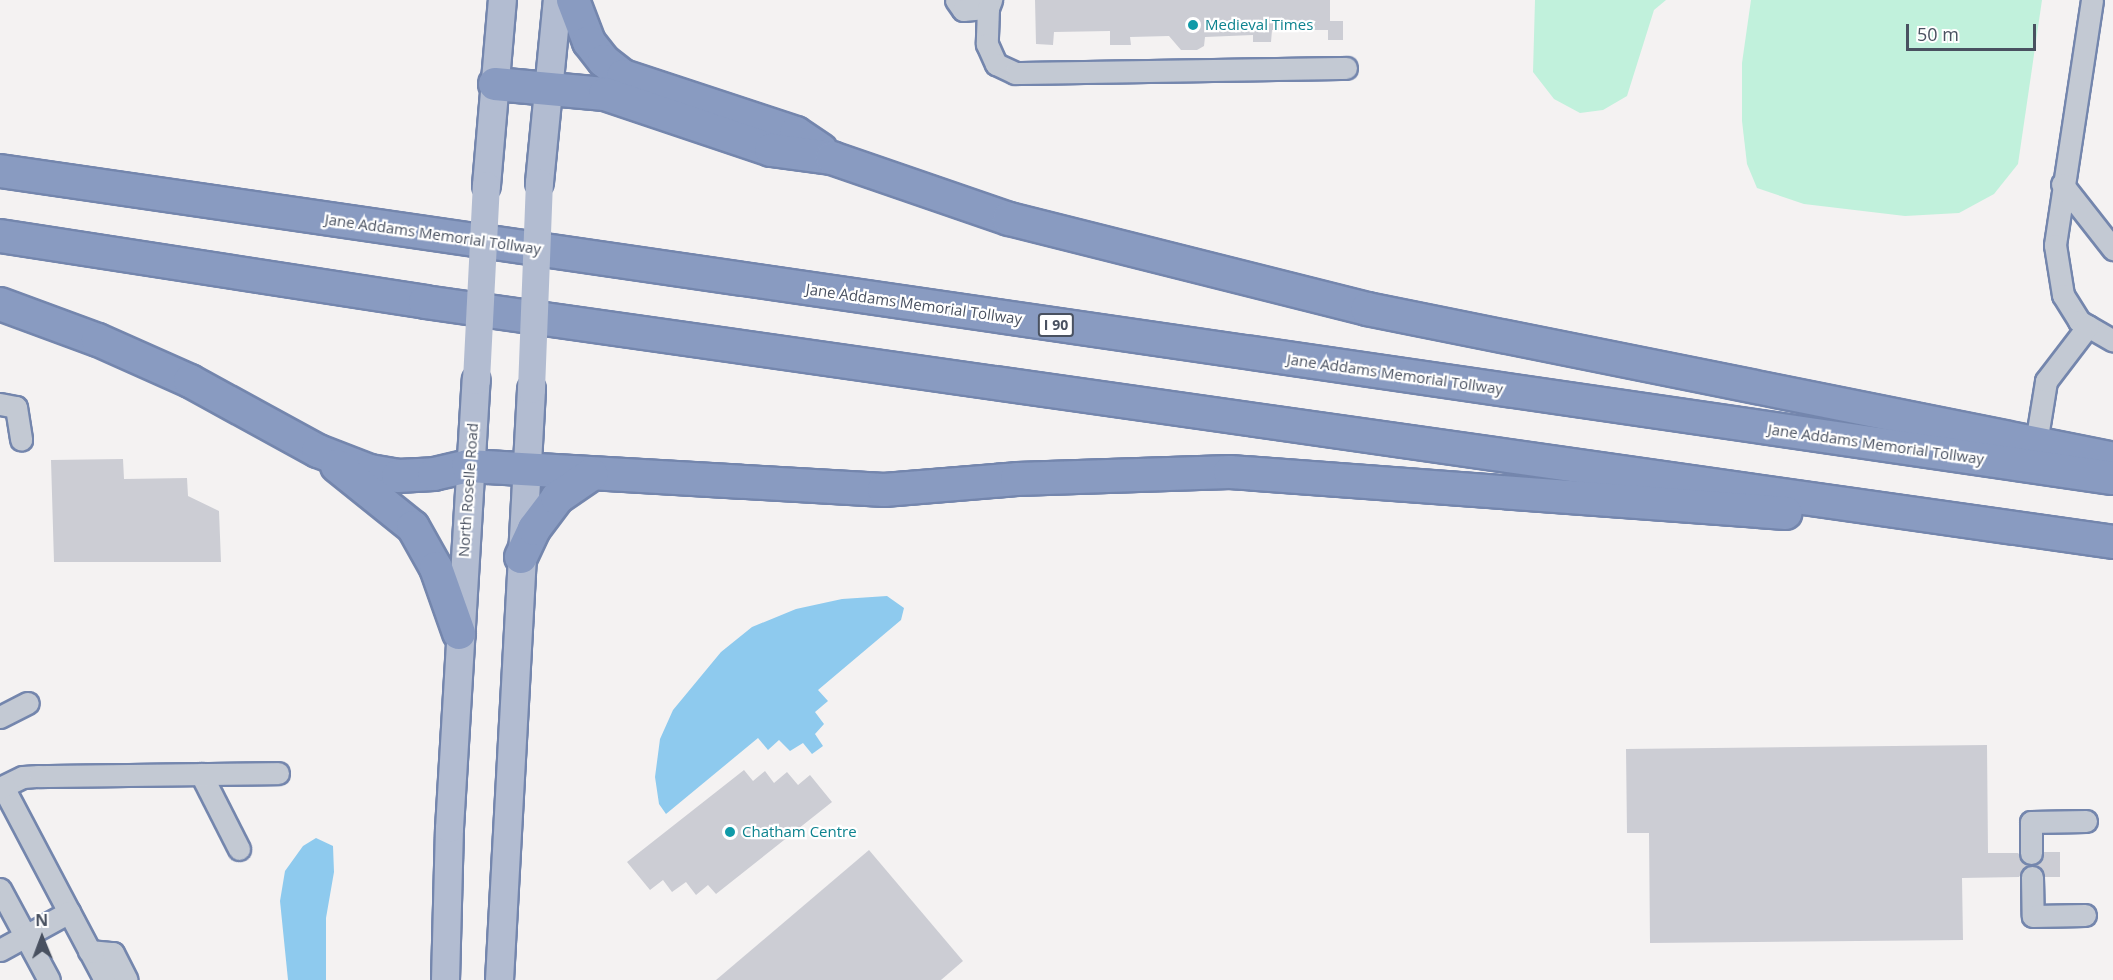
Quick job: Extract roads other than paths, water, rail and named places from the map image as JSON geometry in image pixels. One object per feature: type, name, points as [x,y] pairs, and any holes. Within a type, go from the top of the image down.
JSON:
[{"type":"highway","points":[[573,0],[589,42],[604,61],[623,76],[796,133],[832,158]]},
{"type":"highway","points":[[495,84],[548,87],[605,94],[771,150],[832,158],[1010,219],[1367,309],[2113,459]]},
{"type":"highway","name":"Jane Addams Memorial Tollway","points":[[0,171],[2113,478]]},
{"type":"highway","points":[[0,236],[437,304],[2071,534],[2113,542]]},
{"type":"highway","points":[[0,304],[98,340],[190,381],[318,451],[370,471],[398,476],[434,474],[468,466],[884,490],[1028,479],[1230,472],[2071,534]]},
{"type":"highway","points":[[318,451],[413,527],[436,568],[459,633]]},
{"type":"highway","points":[[521,557],[534,530],[556,498],[592,474]]},
{"type":"main road","name":"North Roselle Road","points":[[445,980],[468,466],[476,380],[486,185],[502,0]]},
{"type":"main road","points":[[499,980],[531,389],[539,182],[556,0]]},
{"type":"lane","points":[[956,0],[963,10],[990,4],[987,44],[996,64],[1015,73],[1346,69]]},
{"type":"lane","points":[[2092,0],[2062,184],[2055,245],[2063,295],[2079,321],[2113,341]]},
{"type":"lane","points":[[2062,184],[2113,249]]},
{"type":"lane","points":[[2037,443],[2046,381],[2088,326]]},
{"type":"lane","points":[[0,404],[16,406],[21,440]]},
{"type":"lane","points":[[0,717],[28,703]]},
{"type":"lane","points":[[105,980],[1,787],[23,777],[39,776],[278,773]]},
{"type":"lane","points":[[201,774],[238,849]]},
{"type":"lane","points":[[2031,853],[2031,822],[2086,821]]},
{"type":"lane","points":[[2032,877],[2033,916],[2085,915]]},
{"type":"lane","points":[[0,889],[49,980]]},
{"type":"lane","points":[[0,950],[69,912]]},
{"type":"lane","points":[[89,951],[113,953],[127,980]]},
{"type":"water","points":[[887,596],[904,608],[901,620],[818,690],[828,701],[815,712],[824,724],[815,734],[823,746],[812,754],[803,743],[790,751],[779,740],[768,750],[758,738],[666,814],[659,804],[655,777],[660,739],[673,710],[721,652],[752,627],[796,609],[842,599]]},
{"type":"water","points":[[316,838],[333,846],[334,872],[326,918],[326,980],[288,980],[280,901],[285,871],[303,846]]},
{"type":"place","name":"Medieval Times","points":[[1193,25]]},
{"type":"place","name":"Chatham Centre","points":[[730,832]]}]
